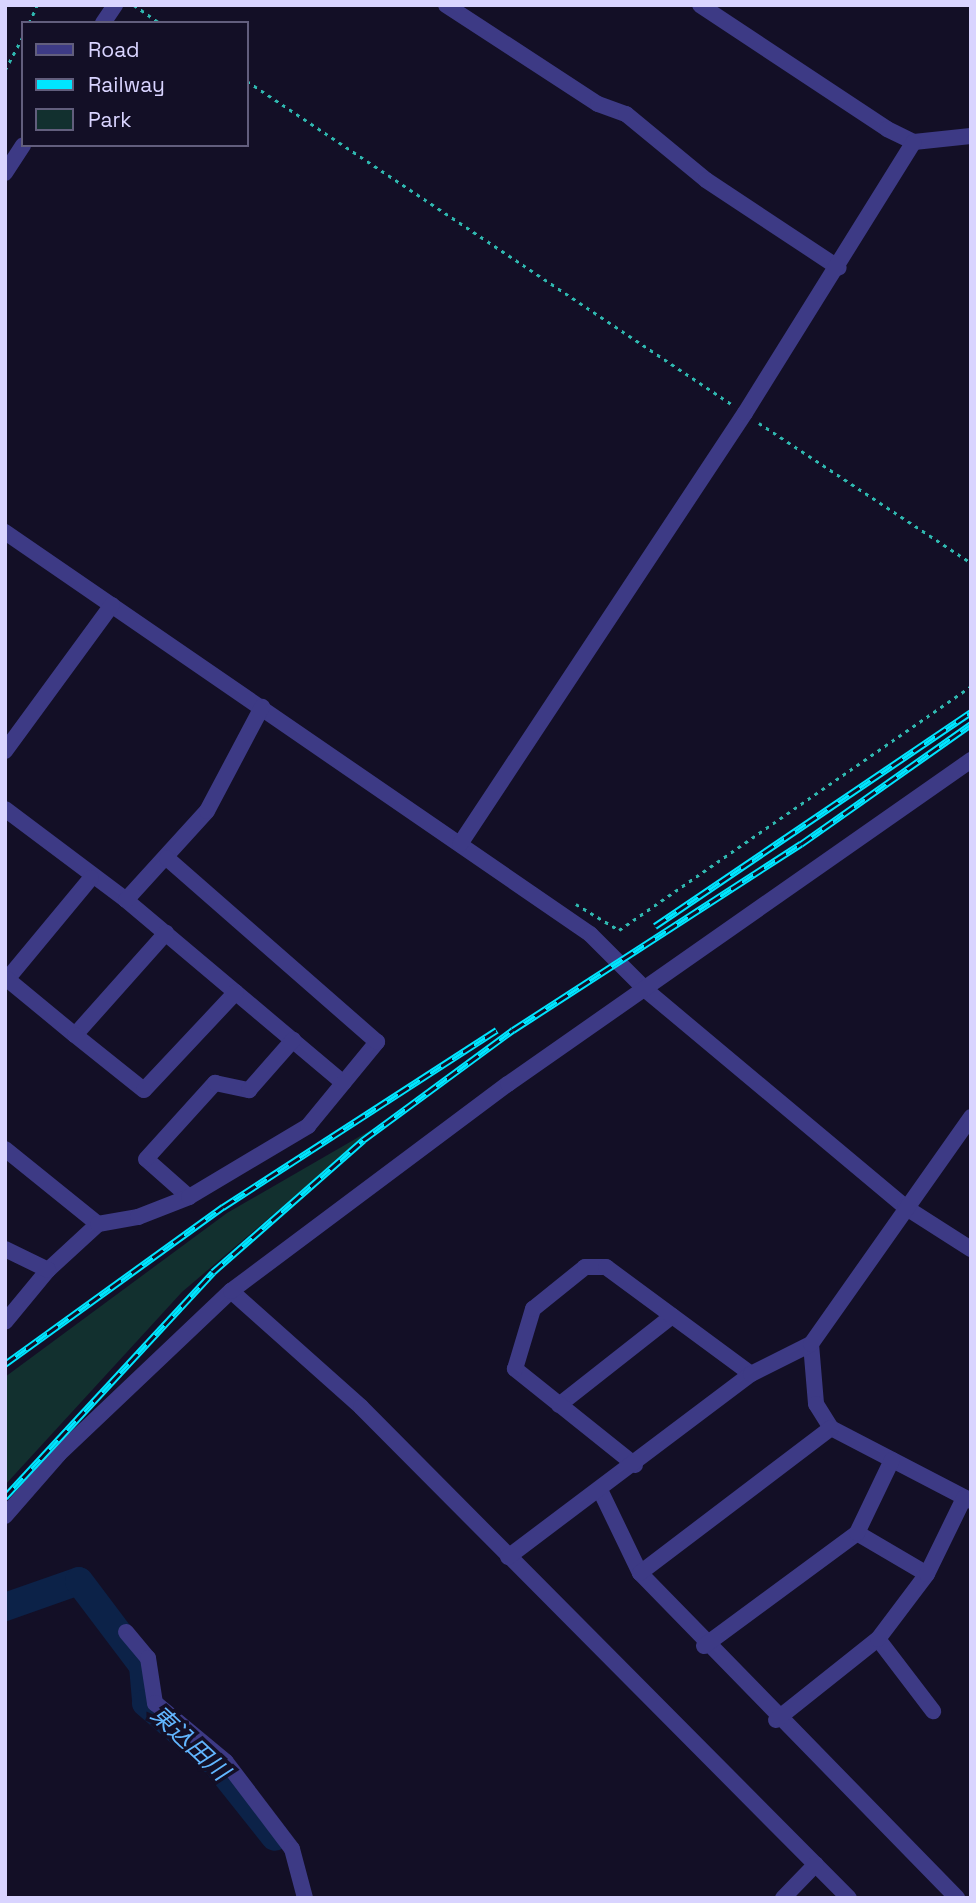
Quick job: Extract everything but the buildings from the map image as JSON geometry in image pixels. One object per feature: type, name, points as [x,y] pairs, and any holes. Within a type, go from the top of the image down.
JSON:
[{"type":"street","points":[[104,21],[115,5]]},
{"type":"street","points":[[446,5],[598,104],[626,114],[706,180],[839,268]]},
{"type":"street","points":[[701,6],[806,81],[914,142],[971,136]]},
{"type":"street","points":[[460,844],[839,268],[914,142]]},
{"type":"street","points":[[5,173],[22,147]]},
{"type":"street","points":[[5,532],[590,933],[647,990],[905,1207],[971,1249]]},
{"type":"street","points":[[5,751],[112,605]]},
{"type":"street","points":[[126,900],[207,811],[262,707]]},
{"type":"street","points":[[5,1516],[59,1454],[232,1291],[508,1083],[647,990],[971,760]]},
{"type":"street","points":[[5,809],[91,878],[126,900],[343,1083]]},
{"type":"street","points":[[5,1322],[48,1270],[98,1224],[138,1217],[189,1197],[308,1126],[377,1042],[167,858]]},
{"type":"street","points":[[91,878],[7,979],[75,1035],[145,1090],[236,992]]},
{"type":"street","points":[[75,1035],[166,933]]},
{"type":"street","points":[[189,1197],[146,1159],[215,1083],[249,1090],[293,1040]]},
{"type":"street","points":[[508,1557],[601,1492],[751,1374],[811,1344],[971,1117]]},
{"type":"street","points":[[5,1149],[98,1224]]},
{"type":"street","points":[[5,1249],[48,1270]]},
{"type":"street","points":[[635,1465],[514,1369],[533,1309],[585,1267],[606,1267],[751,1374]]},
{"type":"street","points":[[232,1291],[361,1407],[849,1898]]},
{"type":"street","points":[[559,1405],[672,1316]]},
{"type":"street","points":[[776,1720],[878,1639],[927,1574],[967,1500],[831,1428],[816,1405],[811,1344]]},
{"type":"street","points":[[640,1573],[831,1428]]},
{"type":"street","points":[[704,1646],[857,1533],[892,1460]]},
{"type":"street","points":[[601,1492],[640,1573],[704,1646],[957,1898]]},
{"type":"street","points":[[857,1533],[927,1574]]},
{"type":"street","points":[[126,1632],[148,1658],[155,1703],[226,1762],[292,1849],[304,1898]]},
{"type":"street","points":[[878,1639],[933,1711]]},
{"type":"street","points":[[783,1898],[816,1864]]},
{"type":"path","points":[[30,21],[37,5]]},
{"type":"path","points":[[134,5],[157,21]]},
{"type":"path","points":[[5,69],[21,40]]},
{"type":"path","points":[[248,81],[971,563]]},
{"type":"path","points":[[572,901],[619,930],[971,686]]},
{"type":"green space","points":[[376,1127],[182,1292],[5,1485],[5,1377],[227,1213]]},
{"type":"waterway","name":"東込田川","points":[[5,1607],[79,1581],[143,1666],[146,1703],[217,1764],[275,1837]]},
{"type":"railway","points":[[655,926],[971,712]]},
{"type":"railway","points":[[5,1497],[213,1272],[363,1140],[513,1030],[801,844],[971,724]]},
{"type":"railway","points":[[5,1364],[223,1207],[497,1030]]}]
